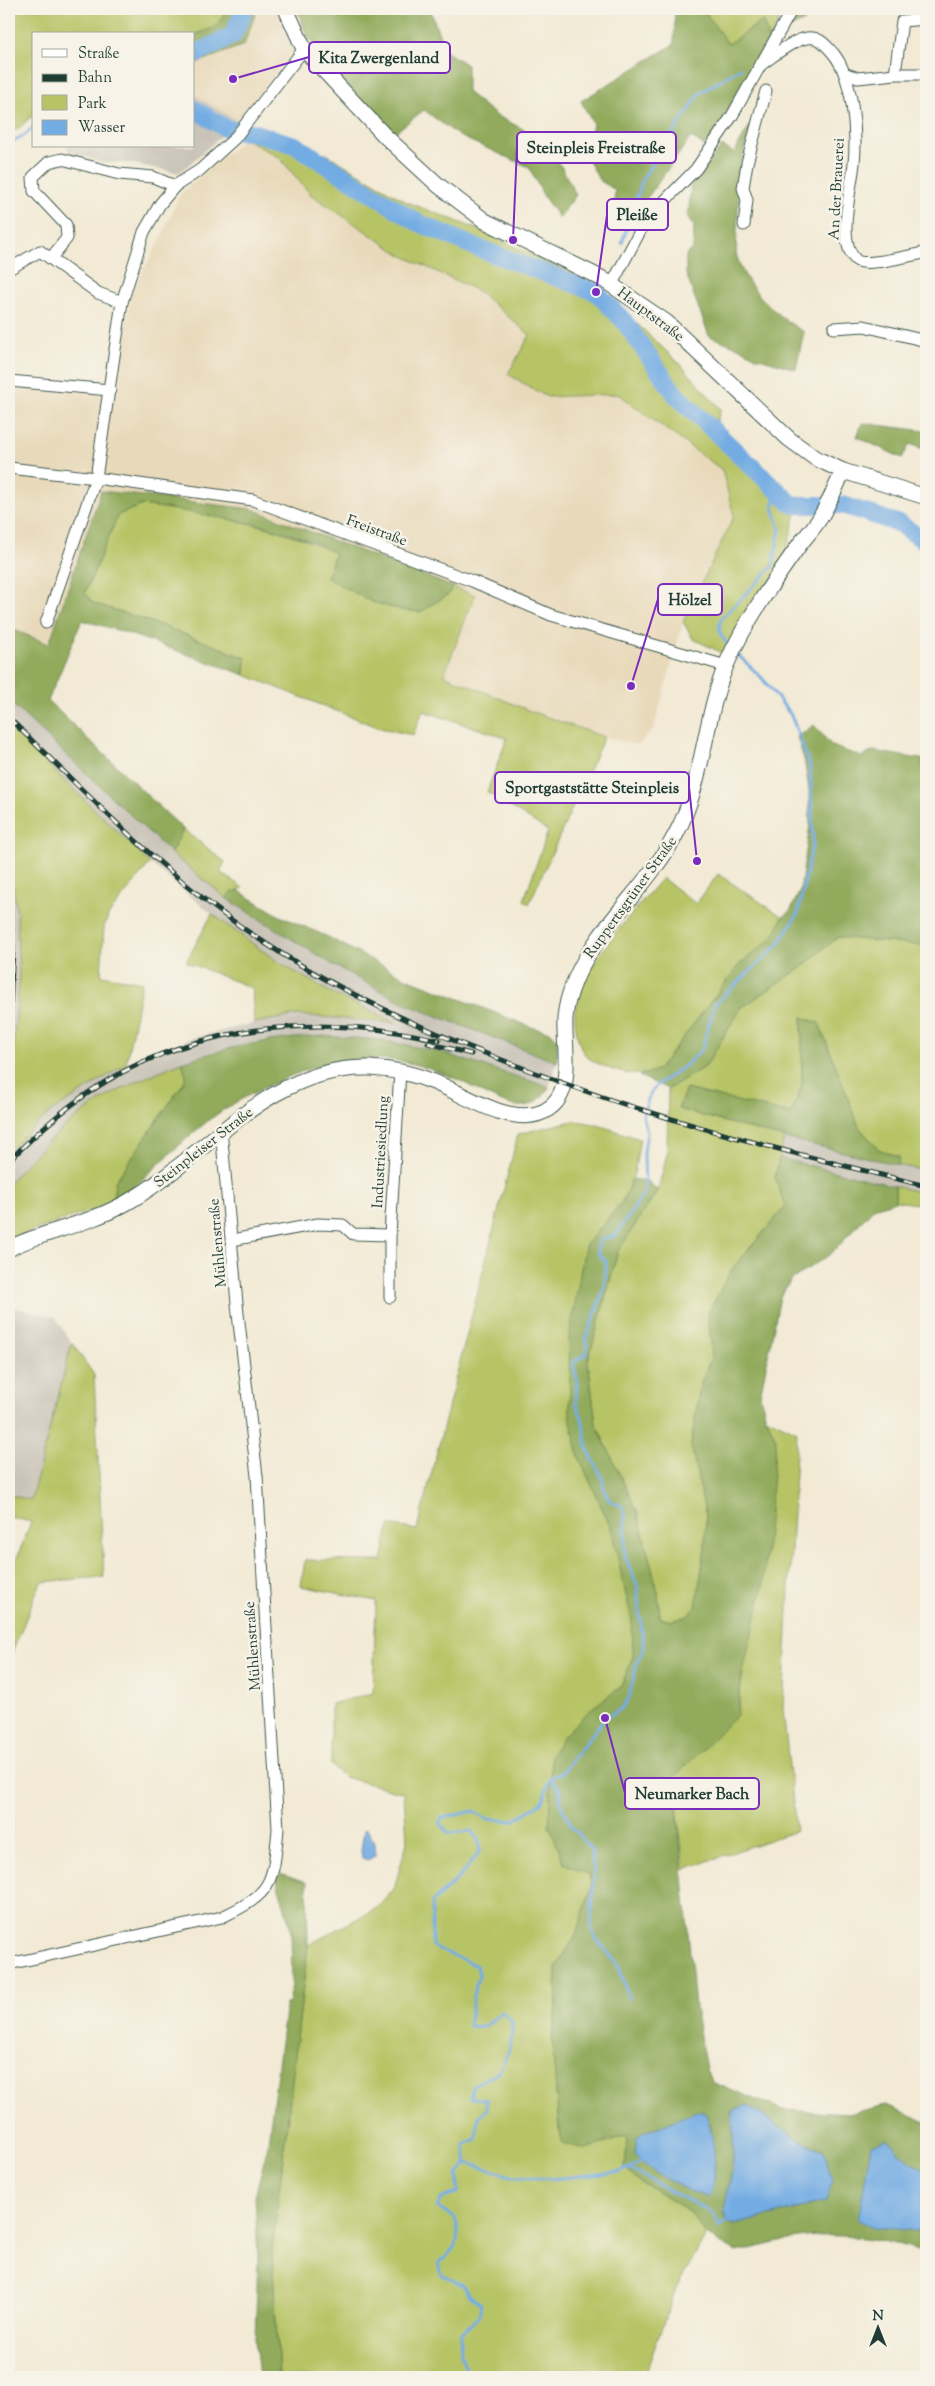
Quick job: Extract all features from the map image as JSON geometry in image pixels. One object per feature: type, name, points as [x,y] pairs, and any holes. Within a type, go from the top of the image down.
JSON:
[{"type":"street","name":"Hauptstraße","points":[[286,9],[304,49],[385,136],[438,185],[485,221],[612,284],[672,328],[789,439],[815,458],[843,471],[926,497]]},
{"type":"street","name":"An der Brauerei","points":[[612,284],[646,220],[696,169],[732,116],[792,9]]},
{"type":"street","points":[[895,74],[902,21],[926,19]]},
{"type":"street","name":"An der Brauerei","points":[[759,66],[798,40],[810,38],[820,40],[846,74],[855,133],[854,164],[848,196],[848,249],[857,261],[869,264],[907,255],[926,253]]},
{"type":"street","points":[[46,623],[96,478],[122,302],[144,232],[160,204],[175,186],[200,170],[234,139],[304,49]]},
{"type":"street","points":[[846,74],[858,78],[895,74],[926,74]]},
{"type":"street","points":[[744,225],[748,200],[743,188],[764,95],[747,88]]},
{"type":"street","points":[[51,258],[67,238],[66,225],[34,191],[32,177],[49,162],[62,159],[118,174],[164,180],[175,186]]},
{"type":"street","points":[[9,269],[40,251],[98,293],[122,302]]},
{"type":"street","points":[[834,328],[864,326],[926,341]]},
{"type":"street","points":[[9,381],[110,390]]},
{"type":"street","name":"Freistraße","points":[[9,468],[253,500],[472,581],[551,615],[728,662]]},
{"type":"street","name":"Ruppertsgrüner Straße","points":[[563,1090],[568,1065],[565,1016],[574,981],[584,960],[674,838],[685,816],[719,682],[728,662],[759,602],[819,520],[843,471]]},
{"type":"street","name":"Steinpleiser Straße","points":[[9,1249],[90,1220],[123,1205],[150,1189],[221,1130],[251,1108],[286,1089],[321,1075],[352,1069],[400,1072],[436,1083],[513,1116],[541,1113],[550,1108],[563,1090]]},
{"type":"street","name":"Industriesiedlung","points":[[390,1297],[390,1235],[400,1072]]},
{"type":"street","name":"Mühlenstraße","points":[[9,1964],[222,1917],[248,1904],[264,1890],[274,1871],[278,1829],[257,1483],[221,1130]]},
{"type":"street","points":[[232,1240],[318,1224],[344,1225],[353,1234],[390,1235]]},
{"type":"shaded area","points":[[257,9],[277,9],[299,44],[238,121],[195,97],[195,64],[244,45]]},
{"type":"shaded area","points":[[195,96],[238,121],[179,173],[129,163],[103,163],[68,151],[67,148],[195,148]]},
{"type":"shaded area","points":[[244,138],[280,158],[310,195],[401,255],[478,291],[531,335],[509,374],[547,397],[618,394],[722,470],[734,515],[683,622],[654,728],[638,745],[604,737],[530,711],[444,675],[475,595],[252,509],[101,491],[49,644],[9,628],[9,386],[116,395],[131,294],[162,236],[180,194]]},
{"type":"shaded area","points":[[9,701],[171,853],[226,898],[335,966],[408,1005],[557,1062],[549,1087],[436,1051],[381,1040],[325,1036],[258,1042],[211,1052],[182,1062],[104,1099],[70,1124],[24,1165],[9,1183],[9,1150],[48,1114],[126,1064],[193,1038],[254,1023],[298,1015],[394,1022],[335,995],[278,962],[212,914],[150,863],[9,727]]},
{"type":"shaded area","points":[[9,859],[17,914],[19,982],[13,1050],[9,1068]]},
{"type":"shaded area","points":[[784,1138],[926,1171],[926,1194],[779,1158]]},
{"type":"shaded area","points":[[9,1306],[55,1317],[72,1343],[31,1500],[9,1495]]},
{"type":"green space","points":[[9,9],[226,9],[218,24],[195,35],[195,32],[32,32],[32,116],[17,130],[9,130]]},
{"type":"green space","points":[[226,9],[257,9],[244,45],[195,64],[195,35],[218,24]]},
{"type":"green space","points":[[297,9],[430,9],[445,51],[467,65],[467,92],[497,116],[529,132],[561,166],[576,195],[559,218],[544,197],[529,167],[459,136],[424,110],[389,137],[374,113],[331,70],[307,36]]},
{"type":"green space","points":[[675,9],[708,9],[707,15],[728,44],[763,21],[769,42],[706,147],[691,137],[632,219],[612,229],[615,190],[599,180],[586,155],[593,124],[581,101],[674,44]]},
{"type":"green space","points":[[708,9],[784,9],[769,42],[762,21],[728,44],[707,15]]},
{"type":"green space","points":[[797,9],[829,9],[788,29]]},
{"type":"green space","points":[[753,120],[740,165],[736,253],[740,265],[753,288],[772,308],[804,332],[796,369],[756,357],[738,347],[709,336],[686,274],[686,255],[693,248],[694,226],[688,218],[691,185],[722,146],[734,153]]},
{"type":"green space","points":[[253,127],[328,155],[407,202],[477,229],[566,271],[603,292],[679,363],[721,409],[715,427],[796,513],[785,557],[727,655],[693,639],[683,622],[734,516],[722,470],[618,394],[547,397],[508,374],[530,335],[478,291],[401,255],[310,194],[280,158],[244,138]]},
{"type":"green space","points":[[862,423],[925,431],[926,427],[926,450],[910,444],[902,458],[857,437]]},
{"type":"green space","points":[[101,491],[252,509],[453,587],[449,594],[420,612],[401,610],[372,602],[327,578],[335,553],[312,541],[264,526],[172,509],[142,505],[118,515],[85,593],[93,603],[163,626],[246,658],[245,675],[124,632],[82,620],[48,701],[183,829],[171,853],[9,701],[9,628],[49,644]]},
{"type":"green space","points":[[142,505],[241,521],[289,534],[312,543],[335,553],[327,578],[372,602],[401,610],[420,612],[449,594],[453,587],[475,595],[444,675],[530,711],[604,737],[529,904],[524,900],[548,831],[487,792],[507,738],[423,711],[413,735],[380,728],[245,675],[246,658],[163,626],[93,603],[85,593],[118,515]]},
{"type":"green space","points":[[814,725],[832,746],[862,757],[873,751],[926,760],[926,946],[838,937],[798,970],[741,1008],[706,1066],[668,1089],[639,1076],[659,1069],[739,965],[772,938],[800,891],[810,825],[809,789],[804,759],[797,737]]},
{"type":"green space","points":[[9,727],[150,863],[109,914],[104,927],[101,975],[142,982],[126,1064],[48,1114],[9,1150],[9,1068],[13,1050],[19,982],[17,914],[9,859]]},
{"type":"green space","points":[[183,829],[225,862],[220,872],[243,888],[232,892],[226,898],[171,853]]},
{"type":"green space","points":[[718,874],[783,917],[772,938],[739,965],[659,1069],[644,1074],[630,1074],[608,1068],[591,1059],[584,1053],[578,1040],[575,1024],[575,1005],[582,983],[591,967],[627,918],[662,878],[696,904]]},
{"type":"green space","points":[[239,891],[280,916],[326,936],[404,977],[531,1027],[550,1032],[557,1039],[557,1062],[408,1005],[335,966],[226,898],[232,892]]},
{"type":"green space","points":[[212,914],[278,962],[335,995],[396,1023],[298,1015],[254,1023],[252,988],[186,962]]},
{"type":"green space","points":[[838,937],[926,946],[926,1171],[898,1165],[899,1157],[878,1149],[859,1127],[819,1023],[802,1017],[802,1085],[791,1114],[686,1089],[678,1109],[784,1138],[775,1177],[785,1207],[732,1269],[708,1313],[712,1355],[700,1386],[691,1445],[706,1516],[705,1548],[696,1607],[688,1616],[671,1621],[660,1618],[658,1592],[637,1511],[596,1424],[588,1361],[618,1251],[658,1190],[667,1154],[668,1089],[706,1066],[741,1008],[798,970]]},
{"type":"green space","points":[[802,1017],[819,1023],[859,1127],[878,1149],[899,1157],[898,1165],[784,1138],[678,1109],[686,1089],[791,1114],[802,1085]]},
{"type":"green space","points":[[325,1036],[381,1040],[436,1051],[549,1087],[534,1103],[518,1106],[510,1105],[491,1097],[446,1075],[404,1062],[372,1059],[339,1061],[322,1065],[277,1082],[223,1110],[113,1203],[115,1182],[184,1082],[186,1076],[182,1062],[217,1051],[252,1044]]},
{"type":"green space","points":[[182,1062],[186,1076],[184,1082],[115,1182],[113,1203],[9,1239],[9,1183],[30,1159],[66,1126],[105,1098],[133,1083]]},
{"type":"green space","points":[[573,1121],[598,1125],[640,1139],[634,1174],[622,1202],[585,1246],[579,1457],[611,1528],[632,1621],[633,1656],[621,1687],[592,1708],[563,1863],[588,1874],[592,1887],[575,1937],[556,1968],[557,2008],[552,2039],[559,2129],[563,2143],[585,2149],[628,2136],[625,2169],[642,2184],[653,2188],[691,2213],[706,2235],[676,2289],[644,2377],[279,2377],[272,2251],[308,1945],[377,1908],[394,1889],[407,1842],[404,1793],[344,1777],[331,1765],[331,1704],[373,1693],[376,1601],[301,1586],[305,1560],[382,1561],[389,1525],[417,1530],[518,1134]]},
{"type":"green space","points":[[779,1158],[895,1186],[895,1201],[874,1208],[832,1253],[791,1280],[780,1297],[760,1396],[766,1417],[776,1440],[763,1587],[741,1680],[737,1715],[674,1778],[695,2007],[706,2070],[714,2083],[783,2110],[848,2114],[886,2105],[926,2122],[926,2171],[908,2161],[887,2140],[917,2231],[926,2224],[926,2252],[871,2239],[844,2236],[816,2236],[736,2252],[706,2235],[691,2213],[653,2188],[642,2184],[625,2169],[627,2136],[585,2149],[563,2143],[559,2129],[552,2039],[557,2008],[556,1968],[575,1937],[592,1887],[588,1874],[564,1863],[549,1825],[551,1755],[564,1735],[592,1708],[621,1687],[633,1656],[632,1621],[611,1528],[579,1457],[570,1418],[569,1338],[585,1246],[622,1202],[632,1179],[647,1181],[658,1190],[618,1251],[588,1361],[596,1424],[637,1511],[658,1592],[660,1618],[671,1621],[688,1616],[696,1607],[705,1548],[706,1516],[691,1445],[700,1386],[712,1355],[708,1313],[732,1269],[785,1207],[775,1177]],"holes":[[[747,2105],[800,2141],[824,2150],[827,2201],[738,2224],[727,2222],[725,2205],[733,2160],[732,2111]],[[711,2124],[714,2177],[684,2189],[667,2178]]]},
{"type":"green space","points":[[895,1186],[926,1194],[926,1205],[895,1201]]},
{"type":"green space","points":[[72,1343],[94,1375],[104,1577],[41,1582],[9,1660],[9,1578],[31,1522],[9,1517],[9,1495],[31,1500]]},
{"type":"green space","points":[[766,1417],[797,1432],[783,1709],[796,1831],[684,1869],[674,1778],[737,1715],[776,1440]]},
{"type":"green space","points":[[274,1871],[307,1882],[308,1945],[272,2251],[279,2377],[259,2377],[255,2341],[258,2258],[255,2196],[267,2149],[286,2004],[289,2004],[292,1983],[291,1929]]},
{"type":"water","points":[[367,1829],[375,1844],[376,1855],[368,1860],[362,1858],[361,1850],[364,1830]]},
{"type":"water","points":[[747,2105],[800,2141],[824,2150],[832,2180],[827,2201],[738,2224],[726,2222],[725,2205],[733,2160],[732,2111]]},
{"type":"water","points":[[697,2111],[705,2113],[713,2143],[714,2179],[708,2197],[667,2180],[646,2166],[635,2153],[637,2138],[644,2133]]},
{"type":"water","points":[[887,2139],[908,2161],[926,2171],[926,2224],[917,2231],[873,2227],[858,2220],[871,2145]]},
{"type":"waterway","points":[[195,54],[233,35],[245,9]]},
{"type":"waterway","points":[[622,243],[643,178],[700,93],[741,68]]},
{"type":"waterway","points":[[195,110],[227,129],[255,133],[295,145],[417,222],[475,247],[596,292],[624,321],[676,395],[793,505],[843,505],[900,524],[926,542]]},
{"type":"waterway","points":[[9,143],[25,135],[32,129]]},
{"type":"waterway","points":[[729,646],[720,633],[721,619],[773,566],[780,528],[773,508],[777,492]]},
{"type":"waterway","points":[[468,2377],[461,2354],[460,2334],[479,2317],[481,2304],[470,2296],[465,2286],[442,2275],[439,2262],[450,2253],[456,2243],[458,2232],[455,2218],[437,2207],[441,2199],[458,2192],[458,2174],[467,2163],[464,2144],[476,2139],[478,2117],[487,2109],[487,2099],[470,2098],[473,2085],[499,2072],[511,2045],[512,2021],[502,2012],[484,2027],[469,2026],[473,1995],[479,1976],[477,1966],[432,1946],[432,1902],[458,1878],[480,1850],[478,1839],[471,1831],[449,1833],[439,1823],[442,1818],[474,1811],[488,1819],[513,1821],[542,1802],[550,1778],[562,1773],[605,1718],[622,1708],[629,1698],[637,1662],[644,1648],[638,1588],[625,1556],[625,1514],[622,1506],[609,1500],[604,1490],[603,1479],[587,1448],[582,1418],[576,1403],[577,1379],[573,1365],[576,1360],[587,1354],[586,1339],[605,1286],[606,1261],[599,1254],[599,1242],[601,1239],[615,1236],[645,1192],[644,1151],[647,1132],[643,1116],[650,1093],[657,1085],[687,1064],[702,1049],[715,1004],[778,945],[798,913],[813,842],[810,766],[791,715],[762,678],[737,654]]},
{"type":"waterway","points":[[550,1778],[560,1790],[561,1805],[572,1827],[592,1851],[594,1877],[591,1927],[595,1937],[619,1966],[629,1999]]},
{"type":"waterway","points":[[467,2163],[514,2177],[551,2179],[621,2172],[641,2162]]},
{"type":"waterway","points":[[625,2169],[636,2172],[708,2210],[717,2220],[719,2227],[726,2222]]},
{"type":"railway","points":[[9,718],[149,853],[209,903],[269,946],[360,998],[455,1041],[546,1077],[606,1098],[681,1122],[926,1186]]},
{"type":"railway","points":[[9,891],[13,948],[9,1027]]},
{"type":"railway","points":[[9,1161],[54,1118],[92,1090],[143,1062],[183,1046],[225,1035],[267,1029],[311,1026],[354,1027],[397,1032],[439,1040]]},
{"type":"railway","points":[[428,1043],[471,1054]]},
{"type":"place","name":"Kita Zwergenland","points":[[233,79]]},
{"type":"place","name":"Steinpleis Freistraße","points":[[513,240]]},
{"type":"place","name":"Pleiße","points":[[596,292]]},
{"type":"place","name":"Hölzel","points":[[631,686]]},
{"type":"place","name":"Sportgaststätte Steinpleis","points":[[697,861]]},
{"type":"place","name":"Neumarker Bach","points":[[605,1718]]}]
